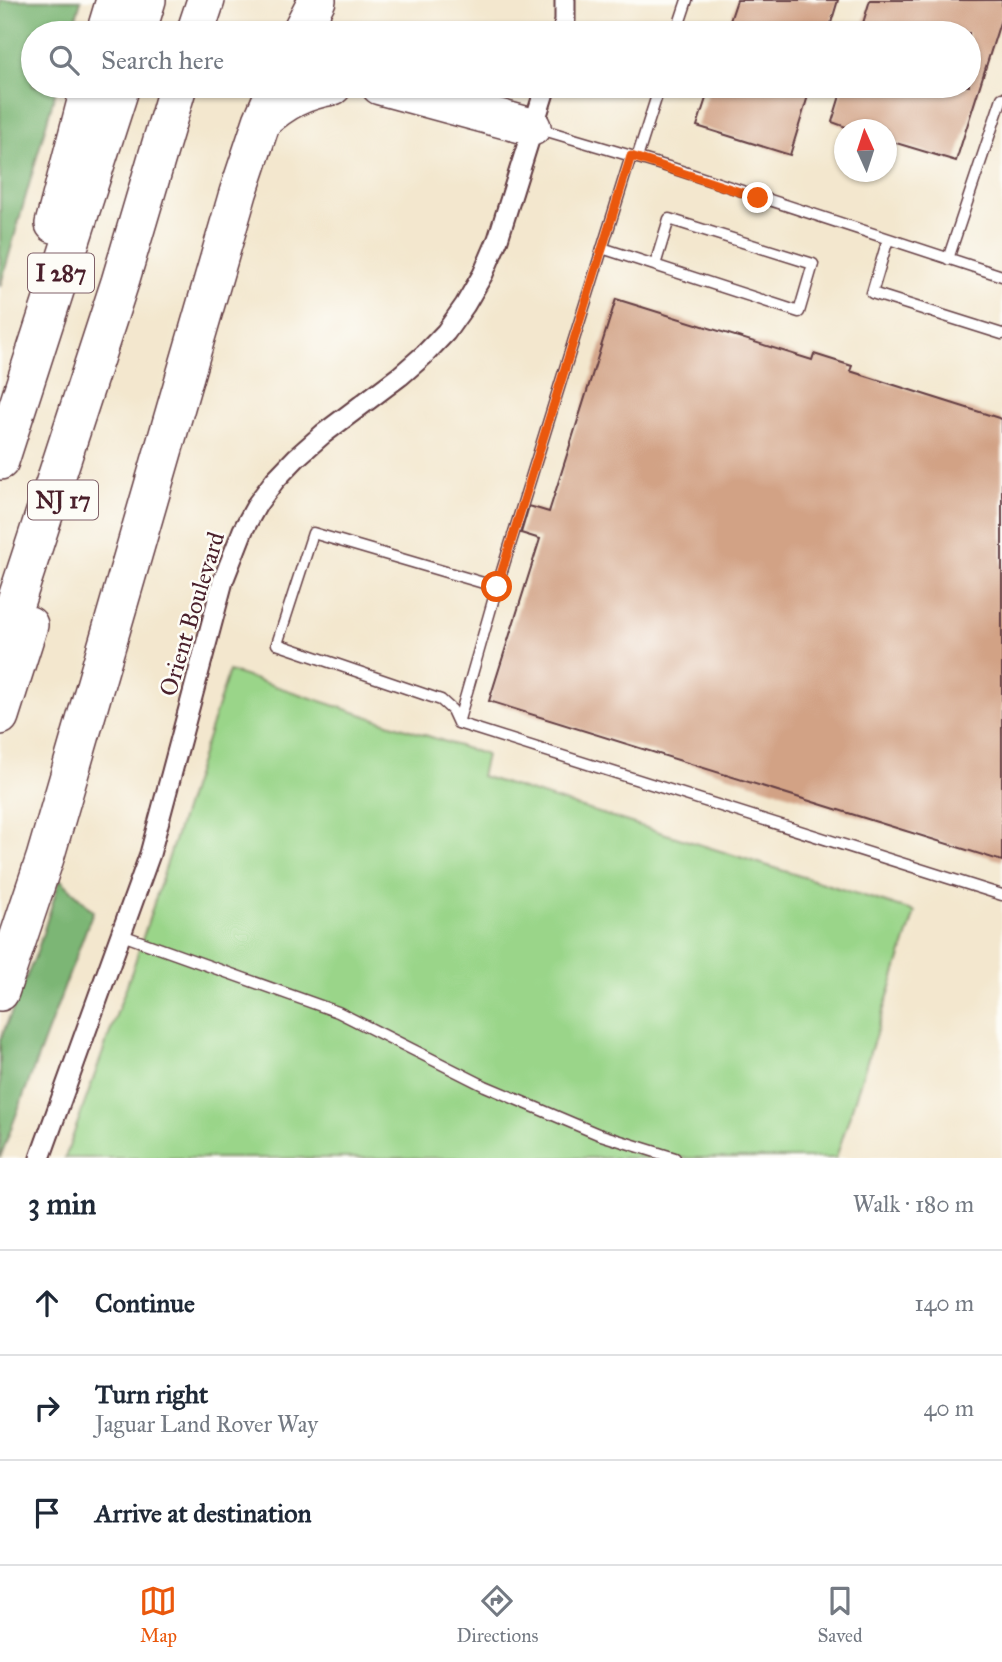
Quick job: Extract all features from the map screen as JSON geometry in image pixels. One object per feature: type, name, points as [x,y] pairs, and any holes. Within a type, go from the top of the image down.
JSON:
[{"type":"highway","points":[[109,21],[115,0]]},
{"type":"highway","points":[[141,21],[148,0]]},
{"type":"highway","points":[[199,21],[206,0]]},
{"type":"highway","points":[[307,21],[319,0]]},
{"type":"highway","points":[[319,0],[321,21]]},
{"type":"highway","points":[[0,460],[62,192],[87,98]]},
{"type":"highway","name":"I 287","points":[[0,460],[117,98]]},
{"type":"highway","name":"I 287","points":[[0,650],[120,282],[174,98]]},
{"type":"highway","points":[[0,992],[63,798],[238,193],[272,98]]},
{"type":"highway","points":[[262,121],[291,98]]},
{"type":"highway","points":[[424,98],[532,127]]},
{"type":"highway","name":"NJ 17","points":[[0,716],[39,594],[120,282]]},
{"type":"highway","points":[[0,979],[20,932]]},
{"type":"street","points":[[565,0],[565,21]]},
{"type":"street","name":"Orient Boulevard","points":[[40,1158],[154,842],[223,581],[243,530],[275,480],[297,457],[424,355],[466,305],[498,239],[543,98]]},
{"type":"lane","points":[[680,21],[687,0]]},
{"type":"lane","points":[[458,723],[497,587],[602,248],[656,98]]},
{"type":"lane","points":[[948,259],[1002,98]]},
{"type":"lane","points":[[532,127],[634,157],[1002,276]]},
{"type":"lane","points":[[602,248],[799,312],[813,264],[669,219],[655,264]]},
{"type":"lane","points":[[888,239],[872,293],[1002,334]]},
{"type":"lane","points":[[497,587],[313,533],[277,643],[442,700],[452,710],[458,723],[1002,895]]},
{"type":"lane","points":[[122,935],[338,1012],[485,1086],[598,1134],[675,1158]]},
{"type":"green space","points":[[0,0],[81,0],[75,21],[21,21],[21,98],[54,98],[0,287]]},
{"type":"green space","points":[[229,671],[486,755],[481,776],[915,912],[836,1158],[65,1158],[133,968]]},
{"type":"green space","points":[[60,879],[93,911],[0,1158],[0,1040],[37,952]]},
{"type":"building","points":[[737,0],[838,0],[832,21],[730,21]]},
{"type":"building","points":[[870,0],[1002,0],[1002,16],[981,82],[981,21],[864,21]]},
{"type":"building","points":[[706,98],[807,98],[790,155],[697,126]]},
{"type":"building","points":[[839,98],[976,98],[956,161],[897,143],[897,119],[834,119],[832,122]]},
{"type":"building","points":[[616,299],[812,360],[814,354],[852,366],[850,371],[1002,419],[1002,861],[489,701],[540,539],[521,533],[529,506],[549,512]]},
{"type":"route","points":[[497,587],[631,156],[758,198]]}]
